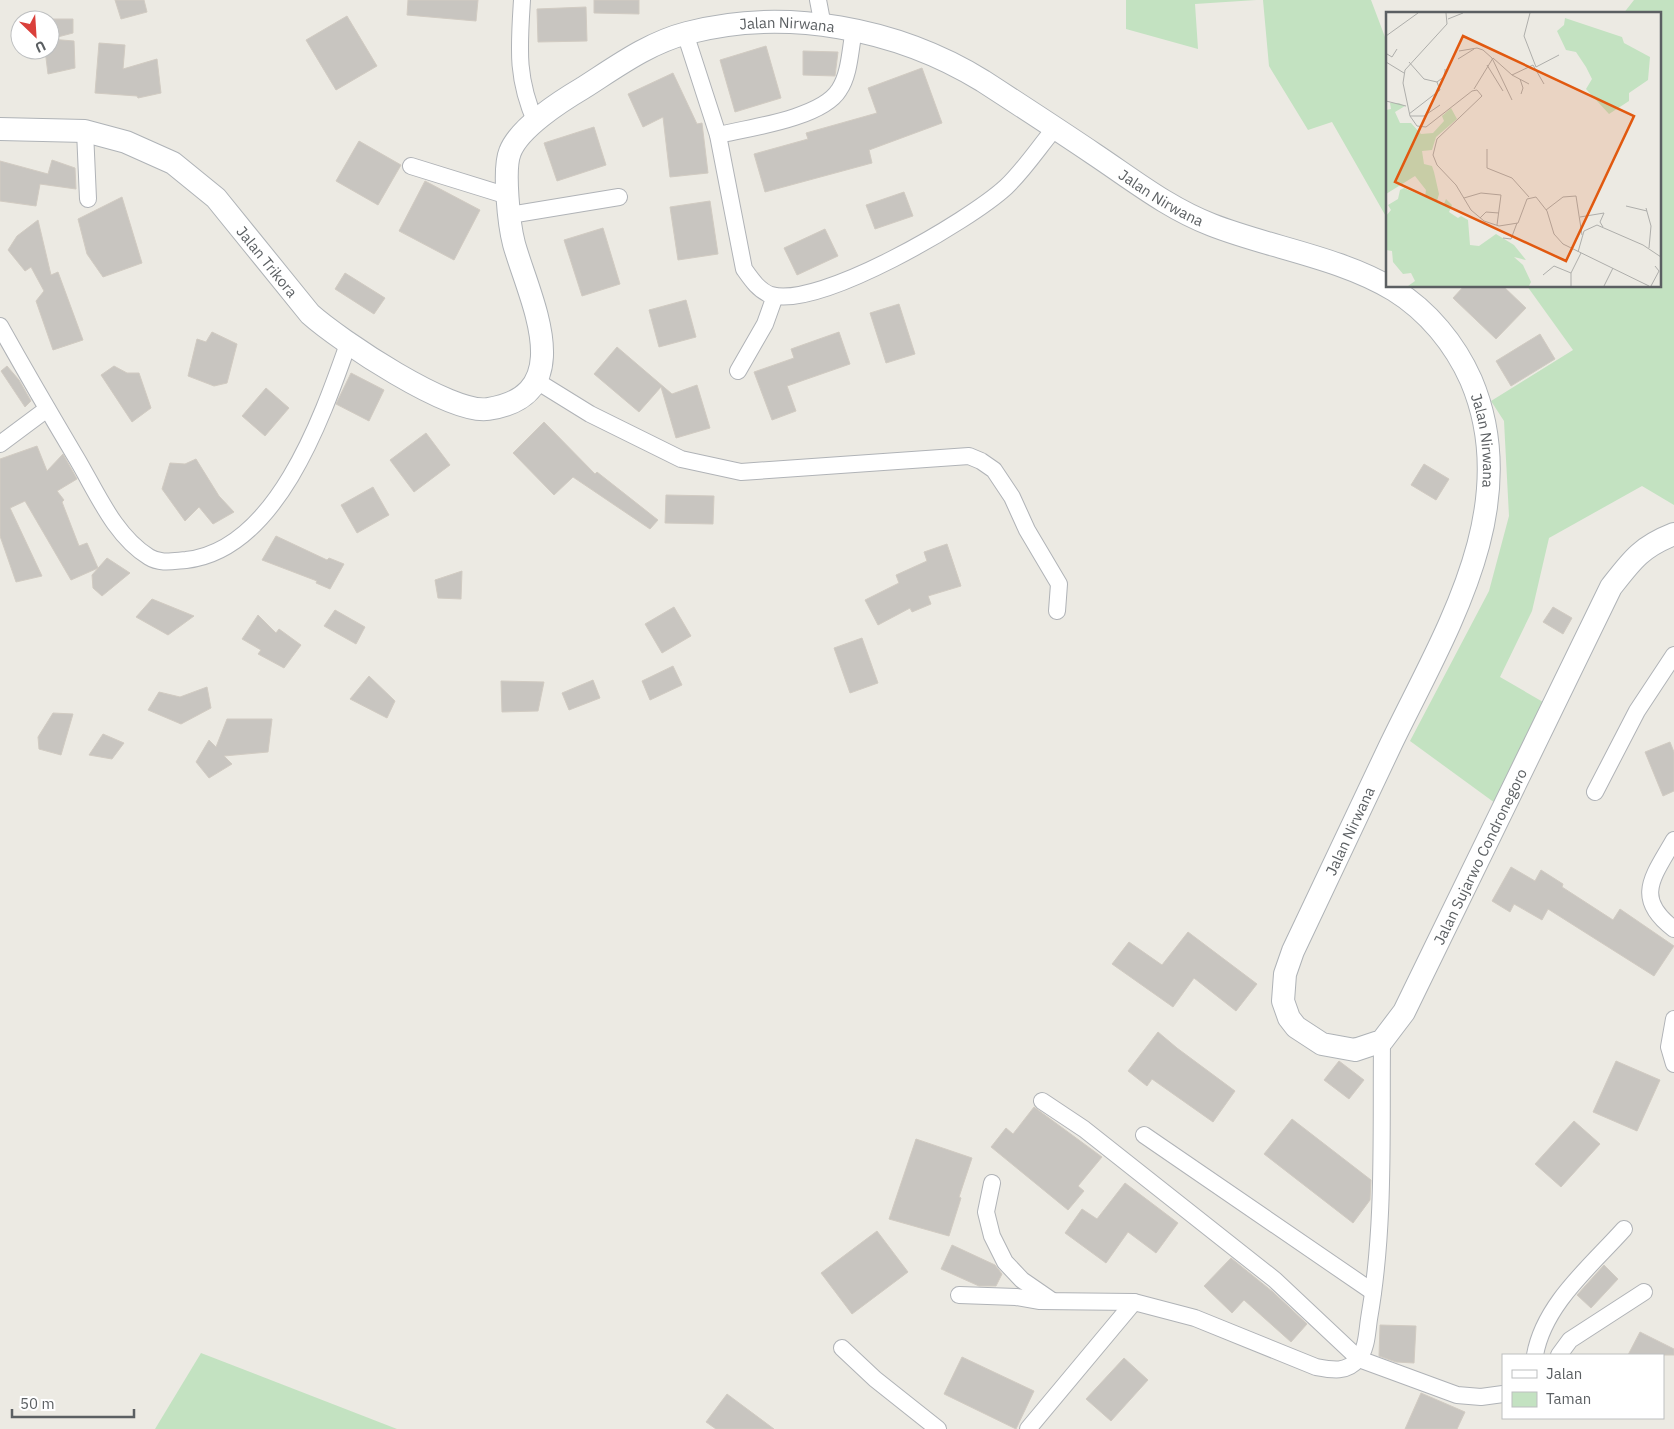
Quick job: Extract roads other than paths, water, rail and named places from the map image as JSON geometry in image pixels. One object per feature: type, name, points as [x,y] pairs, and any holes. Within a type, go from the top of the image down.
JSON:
[{"type":"street","points":[[522,0],[519,51],[521,80],[525,99],[536,123]]},
{"type":"street","points":[[818,0],[823,26]]},
{"type":"street","name":"Jalan Nirwana","points":[[531,386],[543,360],[543,346],[535,305],[514,242],[509,206],[508,162],[510,151],[523,133],[562,101],[638,52],[686,33],[722,26],[758,22],[823,26],[854,30],[916,46],[954,62],[1173,207],[1212,225],[1365,275],[1386,286]]},
{"type":"street","points":[[718,136],[811,112],[828,102],[840,90],[843,82],[854,30]]},
{"type":"street","points":[[686,33],[718,136],[744,269],[756,285],[770,295],[793,298],[834,285],[942,234],[976,212],[1007,186],[1055,128]]},
{"type":"street","name":"Jalan Trikora","points":[[0,129],[85,131],[126,142],[173,163],[216,198],[310,314],[348,344],[446,401],[467,408],[485,410],[506,406],[531,386]]},
{"type":"street","points":[[85,131],[88,199]]},
{"type":"street","points":[[411,166],[509,206],[619,197]]},
{"type":"street","name":"Jalan Nirwana","points":[[1382,1041],[1355,1050],[1322,1044],[1296,1027],[1289,1018],[1283,1001],[1285,974],[1293,951],[1454,616],[1479,547],[1489,501],[1490,462],[1480,402],[1464,364],[1447,339],[1422,312],[1390,288]]},
{"type":"street","points":[[738,371],[765,324],[775,296]]},
{"type":"street","points":[[0,326],[111,518],[138,549],[150,558],[164,562],[198,559],[218,551],[244,533],[266,510],[293,474],[319,423],[348,344]]},
{"type":"street","points":[[531,386],[682,459],[741,472],[969,456],[981,461],[994,470],[1012,497],[1027,530],[1059,584],[1057,611]]},
{"type":"street","points":[[0,444],[47,409]]},
{"type":"street","name":"Jalan Sujarwo Condronegoro","points":[[1382,1041],[1404,1012],[1610,587],[1632,559],[1652,543],[1674,534]]},
{"type":"street","points":[[1595,792],[1637,711],[1674,655]]},
{"type":"street","points":[[1674,840],[1656,871],[1651,887],[1650,899],[1659,918],[1674,929]]},
{"type":"street","points":[[1674,1020],[1668,1047],[1674,1064]]},
{"type":"street","points":[[959,1295],[1016,1297],[1040,1301],[1134,1302],[1195,1318],[1316,1367],[1336,1371],[1352,1365],[1359,1359],[1365,1344],[1374,1292],[1381,1176],[1382,1041]]},
{"type":"street","points":[[1042,1101],[1084,1129],[1275,1280],[1359,1359],[1457,1395],[1481,1397],[1502,1394]]},
{"type":"street","points":[[1144,1135],[1374,1292]]},
{"type":"street","points":[[992,1183],[986,1212],[992,1236],[1005,1262],[1022,1280],[1050,1300]]},
{"type":"street","points":[[1535,1354],[1538,1337],[1554,1308],[1624,1229]]},
{"type":"street","points":[[1560,1354],[1570,1340],[1644,1292]]},
{"type":"street","points":[[1028,1429],[1134,1302]]},
{"type":"street","points":[[842,1348],[875,1379],[938,1429]]}]
